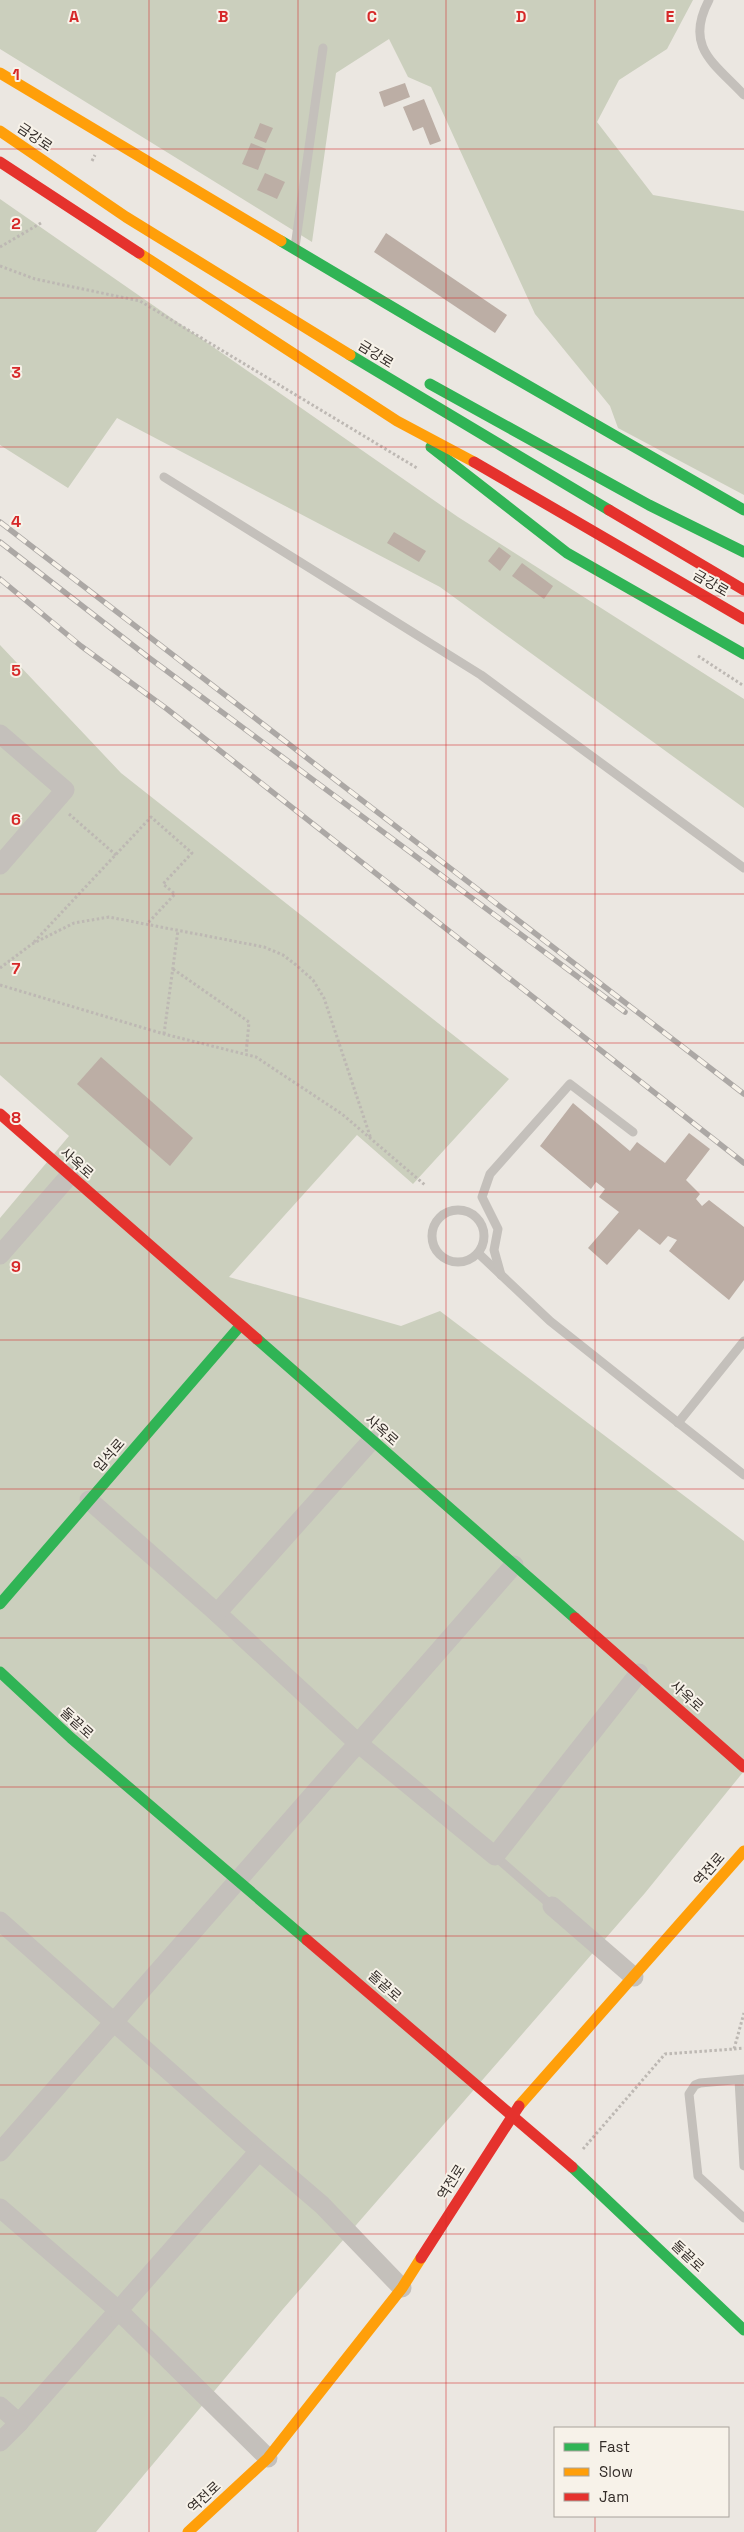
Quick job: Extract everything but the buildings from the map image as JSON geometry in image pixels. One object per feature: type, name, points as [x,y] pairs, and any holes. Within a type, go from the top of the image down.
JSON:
[{"type":"main road","points":[[0,73],[295,249],[744,510]]},
{"type":"main road","name":"금강로","points":[[0,131],[126,217],[404,390],[744,590]]},
{"type":"main road","name":"금강로","points":[[0,162],[397,421],[492,471],[744,619]]},
{"type":"main road","points":[[85,189],[341,335]]},
{"type":"main road","points":[[418,378],[649,505],[744,552]]},
{"type":"main road","points":[[397,421],[566,553],[744,654]]},
{"type":"main road","name":"사옥로","points":[[0,1114],[744,1767]]},
{"type":"main road","name":"입석로","points":[[0,1604],[240,1326]]},
{"type":"main road","name":"돌끝로","points":[[0,1672],[70,1738],[240,1880],[570,2165],[744,2330]]},
{"type":"main road","name":"역전로","points":[[188,2532],[268,2458],[402,2288],[512,2114],[744,1851]]},
{"type":"street","points":[[0,734],[65,790],[0,866]]},
{"type":"street","points":[[0,1255],[69,1176]]},
{"type":"street","points":[[217,1613],[371,1441]]},
{"type":"street","points":[[90,1500],[217,1613],[359,1744],[495,1856],[639,1674]]},
{"type":"street","points":[[0,2152],[115,2023],[514,1565]]},
{"type":"street","points":[[552,1906],[634,1977]]},
{"type":"street","points":[[0,1921],[259,2151],[322,2204],[402,2288]]},
{"type":"street","points":[[0,2442],[19,2423],[259,2151]]},
{"type":"street","points":[[0,2208],[118,2310],[268,2458]]},
{"type":"street","points":[[0,2406],[19,2423]]},
{"type":"lane","points":[[709,0],[700,17],[702,52],[744,95]]},
{"type":"lane","points":[[295,249],[323,48]]},
{"type":"lane","points":[[164,477],[481,675],[744,868]]},
{"type":"lane","points":[[501,1275],[494,1250],[498,1229],[482,1197],[490,1174],[570,1084],[633,1132]]},
{"type":"lane","points":[[461,1210],[476,1217],[484,1233],[484,1241],[478,1253],[468,1261],[459,1263],[443,1258],[434,1244],[432,1236],[438,1220],[444,1214],[461,1210]]},
{"type":"lane","points":[[478,1253],[550,1321],[744,1475]]},
{"type":"lane","points":[[678,1422],[744,1341]]},
{"type":"lane","points":[[495,1856],[552,1906]]},
{"type":"lane","points":[[744,2166],[741,2079],[695,2085],[691,2089],[690,2101],[698,2176],[744,2218]]},
{"type":"path","points":[[0,248],[41,223]]},
{"type":"path","points":[[0,266],[35,279],[140,301],[425,472]]},
{"type":"path","points":[[694,654],[744,686]]},
{"type":"path","points":[[55,802],[116,855]]},
{"type":"path","points":[[0,968],[32,944],[151,817],[192,853],[163,884],[175,894],[147,924]]},
{"type":"path","points":[[32,944],[74,923],[109,918],[264,947],[284,955],[313,980],[324,998],[371,1139]]},
{"type":"path","points":[[164,1034],[178,930]]},
{"type":"path","points":[[173,969],[249,1022],[246,1054]]},
{"type":"path","points":[[0,985],[164,1034],[246,1054],[280,1071],[342,1114],[425,1185]]},
{"type":"path","points":[[734,2049],[744,2013]]},
{"type":"path","points":[[570,2165],[665,2054],[744,2048]]},
{"type":"green space","points":[[0,0],[693,0],[667,49],[619,80],[597,122],[653,195],[744,211],[744,495],[618,428],[610,406],[535,314],[431,87],[408,77],[389,39],[336,73],[312,242],[0,49]]},
{"type":"green space","points":[[0,199],[458,517],[744,699],[744,808],[440,587],[117,418],[68,488],[0,445]]},
{"type":"green space","points":[[0,645],[121,773],[509,1079],[413,1184],[357,1135],[229,1277],[401,1326],[440,1311],[744,1541],[744,1771],[645,1893],[283,2309],[96,2532],[0,2532],[0,1218],[69,1136],[0,1075]]},
{"type":"railway","points":[[0,522],[744,1094]]},
{"type":"railway","points":[[0,542],[148,657],[625,1012]]},
{"type":"railway","points":[[0,579],[81,646],[167,709],[744,1163]]},
{"type":"traffic: fast","points":[[281,241],[426,327],[744,510]]},
{"type":"traffic: fast","points":[[350,355],[609,510]]},
{"type":"traffic: fast","points":[[430,384],[649,505],[744,552]]},
{"type":"traffic: fast","points":[[431,447],[567,553],[744,654]]},
{"type":"traffic: fast","points":[[0,1604],[240,1326]]},
{"type":"traffic: fast","points":[[257,1339],[575,1618]]},
{"type":"traffic: fast","points":[[0,1672],[71,1738],[307,1940]]},
{"type":"traffic: fast","points":[[572,2167],[744,2330]]},
{"type":"traffic: slow","points":[[0,73],[281,241]]},
{"type":"traffic: slow","points":[[0,131],[126,217],[350,355]]},
{"type":"traffic: slow","points":[[139,253],[397,421],[474,462]]},
{"type":"traffic: slow","points":[[519,2106],[744,1851]]},
{"type":"traffic: slow","points":[[188,2532],[268,2458],[402,2288],[421,2258]]},
{"type":"traffic: jam","points":[[0,162],[139,253]]},
{"type":"traffic: jam","points":[[474,462],[744,619]]},
{"type":"traffic: jam","points":[[609,510],[744,590]]},
{"type":"traffic: jam","points":[[0,1114],[257,1339]]},
{"type":"traffic: jam","points":[[575,1618],[744,1767]]},
{"type":"traffic: jam","points":[[307,1940],[572,2167]]},
{"type":"traffic: jam","points":[[421,2258],[519,2106]]}]
